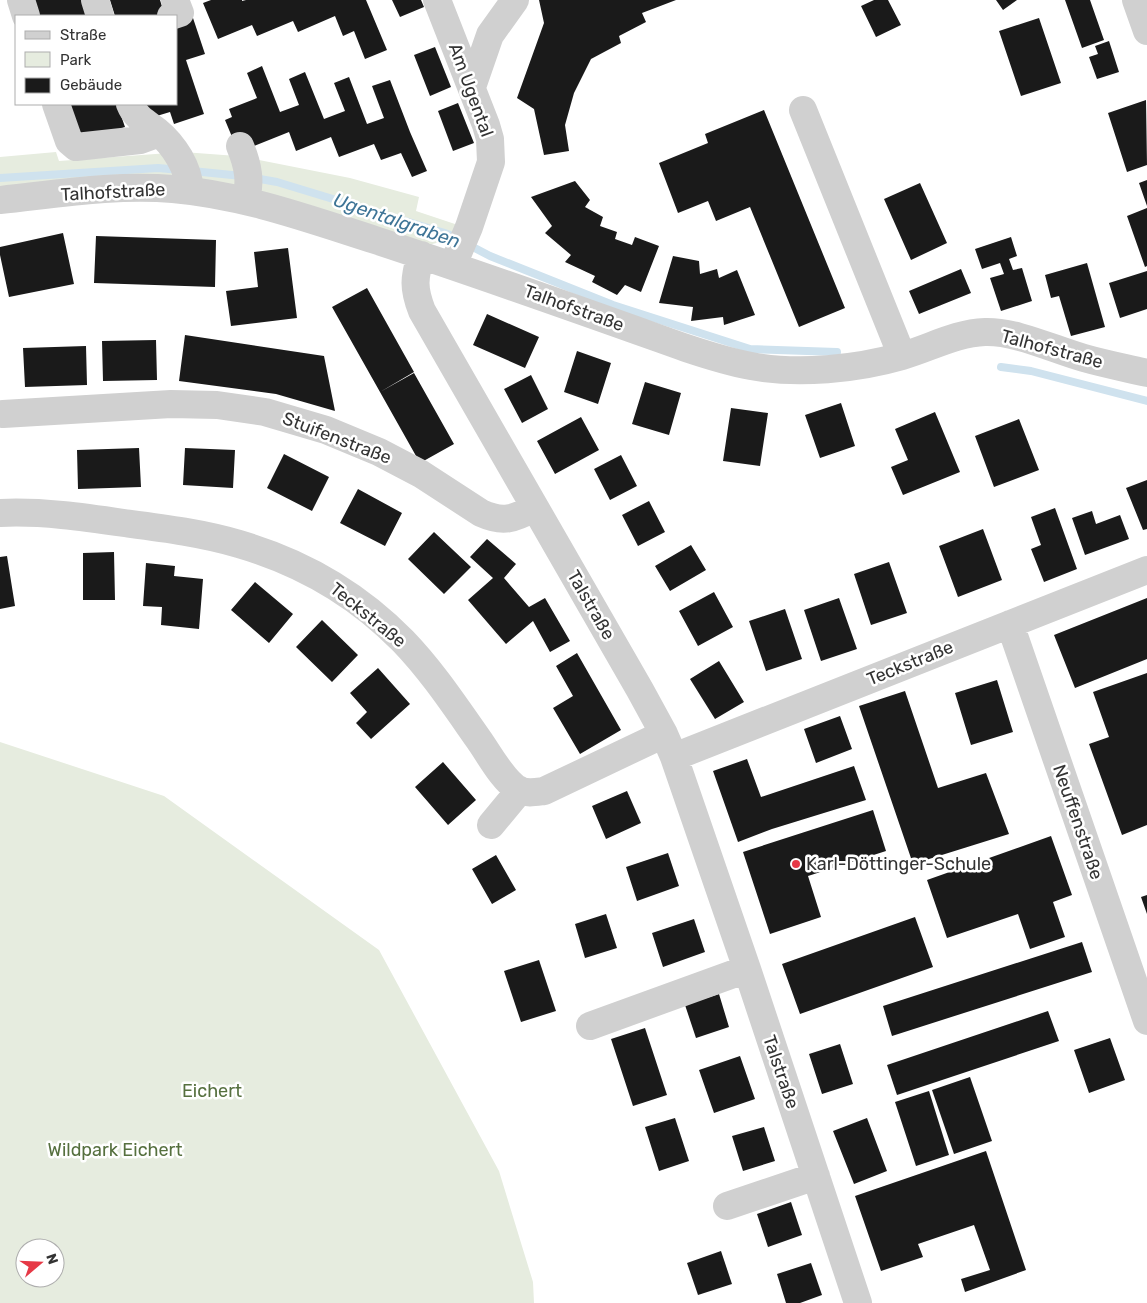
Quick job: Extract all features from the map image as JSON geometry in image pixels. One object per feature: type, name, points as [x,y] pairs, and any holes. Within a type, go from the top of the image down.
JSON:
[{"type":"street","points":[[21,0],[26,15]]},
{"type":"street","points":[[95,0],[100,15]]},
{"type":"street","points":[[174,15],[180,13],[175,0]]},
{"type":"street","name":"Am Ugental","points":[[437,0],[472,87],[490,139],[492,151],[488,173],[455,259]]},
{"type":"street","points":[[472,87],[490,35],[515,0]]},
{"type":"street","points":[[56,105],[69,141],[76,147],[140,140],[151,136],[156,131]]},
{"type":"street","points":[[130,105],[135,114],[173,148],[186,177]]},
{"type":"street","points":[[803,110],[902,356]]},
{"type":"street","points":[[243,152],[249,175],[247,197]]},
{"type":"street","name":"Talhofstraße","points":[[0,200],[132,188],[186,177],[421,255],[455,259],[678,345],[737,364],[770,368],[822,369],[857,366],[902,356],[962,335],[996,332],[1086,359],[1147,373]]},
{"type":"street","name":"Talstraße","points":[[421,255],[415,277],[417,298],[422,311],[669,746],[747,969],[858,1303]]},
{"type":"street","name":"Stuifenstraße","points":[[3,414],[172,404],[217,405],[249,409],[305,423],[379,452],[421,474],[490,517],[510,519],[534,508]]},
{"type":"street","name":"Teckstraße","points":[[0,513],[19,512],[103,520],[195,535],[254,549],[312,573],[358,602],[403,642],[425,666],[513,786],[520,790],[535,792],[544,791],[1010,624],[1147,570]]},
{"type":"street","name":"Neuffenstraße","points":[[1010,624],[1147,1021]]},
{"type":"street","points":[[491,825],[520,790]]},
{"type":"street","points":[[590,1026],[747,969]]},
{"type":"street","points":[[727,1206],[816,1176]]},
{"type":"green space","points":[[56,152],[59,161],[169,153],[181,180],[0,190],[0,157]]},
{"type":"green space","points":[[183,152],[237,156],[241,179],[231,189],[197,178]]},
{"type":"green space","points":[[254,159],[350,178],[419,197],[416,211],[458,225],[453,234],[445,240],[426,245],[266,197],[259,187]]},
{"type":"green space","name":"Eichert","points":[[0,742],[164,796],[379,950],[499,1171],[533,1282],[534,1303],[0,1303]]},
{"type":"building","points":[[34,0],[82,0],[88,15],[39,15]]},
{"type":"building","points":[[110,0],[160,0],[164,13],[157,15],[115,15]]},
{"type":"building","points":[[211,0],[366,0],[387,50],[365,59],[354,31],[343,36],[335,16],[298,32],[293,21],[257,36],[252,25],[218,39],[203,3]]},
{"type":"building","points":[[392,0],[421,0],[424,7],[400,17]]},
{"type":"building","points":[[539,0],[676,0],[642,13],[646,22],[619,36],[621,43],[591,59],[574,93],[565,125],[569,151],[544,155],[534,109],[517,98],[544,23]]},
{"type":"building","points":[[874,0],[888,0],[901,25],[876,37],[861,6]]},
{"type":"building","points":[[996,0],[1017,0],[1003,10]]},
{"type":"building","points":[[1065,0],[1090,0],[1104,40],[1082,48]]},
{"type":"building","points":[[193,18],[205,54],[186,60],[204,114],[174,124],[170,112],[150,118],[145,105],[178,105],[178,22]]},
{"type":"building","points":[[1039,18],[1061,83],[1021,96],[999,31]]},
{"type":"building","points":[[1109,41],[1119,72],[1097,79],[1089,57],[1098,54],[1095,46]]},
{"type":"building","points":[[435,47],[451,87],[430,96],[414,55]]},
{"type":"building","points":[[262,66],[280,112],[299,105],[289,79],[305,72],[324,119],[345,111],[334,83],[349,77],[367,124],[384,118],[372,86],[390,80],[427,171],[412,177],[401,153],[381,160],[374,144],[339,157],[331,137],[296,151],[289,132],[254,146],[251,138],[235,144],[225,120],[232,117],[229,109],[257,98],[247,73]]},
{"type":"building","points":[[1146,100],[1147,165],[1127,172],[1108,113]]},
{"type":"building","points":[[458,103],[474,143],[453,151],[438,111]]},
{"type":"building","points":[[69,105],[117,105],[125,127],[82,142]]},
{"type":"building","points":[[764,110],[845,308],[799,327],[750,207],[716,221],[708,201],[678,213],[659,163],[708,143],[705,134]]},
{"type":"building","points":[[1147,180],[1147,206],[1139,183]]},
{"type":"building","points":[[575,181],[590,200],[585,207],[603,217],[600,226],[617,232],[615,239],[632,245],[635,237],[659,246],[641,292],[625,285],[617,295],[592,282],[595,276],[565,262],[571,255],[545,233],[552,226],[531,197]]},
{"type":"building","points":[[920,183],[947,243],[911,260],[884,199]]},
{"type":"building","points":[[1147,208],[1147,266],[1145,267],[1127,216]]},
{"type":"building","points":[[63,233],[74,284],[9,297],[0,247]]},
{"type":"building","points":[[96,236],[216,240],[215,287],[94,283]]},
{"type":"building","points":[[1011,237],[1017,256],[1009,259],[1013,270],[1022,268],[1032,301],[1001,311],[990,278],[1004,274],[1000,263],[982,269],[975,249]]},
{"type":"building","points":[[288,248],[297,318],[231,326],[226,291],[258,287],[254,252]]},
{"type":"building","points":[[673,256],[699,261],[700,274],[717,269],[719,278],[737,270],[755,315],[724,325],[723,317],[691,321],[693,307],[659,303]]},
{"type":"building","points":[[1087,263],[1105,327],[1071,336],[1059,296],[1051,298],[1045,275]]},
{"type":"building","points":[[961,269],[971,293],[919,314],[909,291]]},
{"type":"building","points":[[1147,271],[1147,309],[1120,318],[1109,283]]},
{"type":"building","points":[[367,288],[414,372],[380,392],[332,307]]},
{"type":"building","points":[[487,314],[539,337],[525,368],[473,345]]},
{"type":"building","points":[[185,335],[324,356],[335,411],[276,394],[179,381]]},
{"type":"building","points":[[156,340],[157,380],[103,381],[102,341]]},
{"type":"building","points":[[86,346],[87,385],[25,387],[23,348]]},
{"type":"building","points":[[577,351],[611,363],[598,404],[564,392]]},
{"type":"building","points":[[414,373],[454,444],[420,463],[380,392]]},
{"type":"building","points":[[531,375],[548,409],[522,423],[504,389]]},
{"type":"building","points":[[645,382],[681,393],[669,435],[632,424]]},
{"type":"building","points":[[841,403],[855,446],[820,458],[805,415]]},
{"type":"building","points":[[731,408],[768,413],[760,466],[723,461]]},
{"type":"building","points":[[935,412],[960,472],[903,495],[891,467],[908,460],[895,429]]},
{"type":"building","points":[[581,417],[599,450],[555,474],[537,441]]},
{"type":"building","points":[[1019,419],[1039,470],[994,487],[975,436]]},
{"type":"building","points":[[139,448],[141,487],[78,489],[77,450]]},
{"type":"building","points":[[185,448],[235,450],[233,488],[183,485]]},
{"type":"building","points":[[284,454],[329,477],[312,511],[267,488]]},
{"type":"building","points":[[621,455],[637,486],[610,500],[594,469]]},
{"type":"building","points":[[1147,480],[1147,529],[1143,530],[1126,488]]},
{"type":"building","points":[[358,489],[402,513],[385,546],[340,523]]},
{"type":"building","points":[[649,501],[665,532],[638,546],[622,515]]},
{"type":"building","points":[[1055,508],[1077,569],[1044,582],[1031,549],[1041,545],[1031,517]]},
{"type":"building","points":[[1092,511],[1096,524],[1120,515],[1129,539],[1085,555],[1072,518]]},
{"type":"building","points":[[983,529],[1002,580],[958,597],[939,546]]},
{"type":"building","points":[[434,532],[471,567],[444,594],[408,559]]},
{"type":"building","points":[[487,539],[516,564],[504,578],[529,607],[545,598],[570,641],[550,652],[533,621],[506,644],[468,600],[493,578],[470,557]]},
{"type":"building","points":[[691,545],[706,570],[670,591],[655,566]]},
{"type":"building","points":[[114,552],[115,600],[83,600],[83,553]]},
{"type":"building","points":[[7,556],[15,606],[0,609],[0,557]]},
{"type":"building","points":[[889,562],[907,613],[871,625],[854,574]]},
{"type":"building","points":[[146,563],[175,566],[174,576],[203,579],[199,629],[161,625],[162,607],[143,606]]},
{"type":"building","points":[[255,582],[293,614],[269,643],[231,610]]},
{"type":"building","points":[[714,592],[733,627],[698,646],[679,611]]},
{"type":"building","points":[[839,598],[857,649],[821,661],[804,610]]},
{"type":"building","points":[[1147,598],[1147,659],[1075,688],[1054,635]]},
{"type":"building","points":[[785,609],[802,659],[766,671],[749,621]]},
{"type":"building","points":[[322,620],[358,655],[332,682],[296,647]]},
{"type":"building","points":[[577,653],[621,730],[580,754],[553,708],[573,696],[556,666]]},
{"type":"building","points":[[719,661],[744,702],[715,719],[690,679]]},
{"type":"building","points":[[378,668],[410,704],[371,739],[356,723],[367,712],[350,693]]},
{"type":"building","points":[[1147,673],[1147,825],[1122,835],[1089,744],[1109,737],[1093,692]]},
{"type":"building","points":[[997,680],[1013,732],[971,745],[955,693]]},
{"type":"building","points":[[905,691],[938,788],[986,773],[1009,834],[913,864],[859,706]]},
{"type":"building","points":[[840,716],[852,749],[816,763],[804,729]]},
{"type":"building","points":[[747,759],[761,797],[854,766],[866,800],[772,829],[738,842],[713,771]]},
{"type":"building","points":[[443,762],[476,800],[448,825],[415,787]]},
{"type":"building","points":[[627,791],[641,823],[606,839],[592,806]]},
{"type":"building","name":"Karl-Döttinger-Schule","points":[[873,810],[886,851],[808,876],[821,917],[770,934],[743,852]]},
{"type":"building","points":[[1051,836],[1072,895],[1053,902],[1065,937],[1030,949],[1018,914],[947,938],[927,880]]},
{"type":"building","points":[[668,853],[679,886],[637,901],[626,867]]},
{"type":"building","points":[[496,855],[516,890],[492,904],[472,869]]},
{"type":"building","points":[[1147,895],[1147,914],[1141,897]]},
{"type":"building","points":[[606,914],[617,948],[585,958],[575,924]]},
{"type":"building","points":[[915,917],[933,967],[800,1014],[782,964]]},
{"type":"building","points":[[694,919],[705,952],[663,967],[652,933]]},
{"type":"building","points":[[1082,942],[1092,972],[892,1036],[883,1006]]},
{"type":"building","points":[[539,960],[556,1011],[521,1022],[504,971]]},
{"type":"building","points":[[719,994],[729,1027],[696,1038],[685,1005]]},
{"type":"building","points":[[1048,1011],[1059,1041],[897,1095],[887,1065]]},
{"type":"building","points":[[645,1028],[667,1095],[633,1106],[611,1039]]},
{"type":"building","points":[[1110,1038],[1125,1080],[1089,1093],[1074,1050]]},
{"type":"building","points":[[840,1044],[853,1084],[822,1094],[809,1054]]},
{"type":"building","points":[[740,1056],[755,1099],[714,1113],[699,1070]]},
{"type":"building","points":[[970,1077],[992,1141],[954,1154],[932,1090]]},
{"type":"building","points":[[929,1091],[949,1155],[916,1166],[895,1102]]},
{"type":"building","points":[[675,1118],[689,1161],[659,1171],[645,1127]]},
{"type":"building","points":[[867,1118],[887,1171],[854,1184],[833,1131]]},
{"type":"building","points":[[764,1127],[775,1161],[743,1171],[732,1136]]},
{"type":"building","points":[[986,1151],[1026,1270],[965,1292],[961,1279],[990,1270],[974,1225],[918,1244],[923,1257],[881,1271],[855,1196]]},
{"type":"building","points":[[791,1202],[802,1235],[768,1247],[757,1214]]},
{"type":"building","points":[[721,1251],[732,1284],[698,1295],[687,1263]]},
{"type":"building","points":[[811,1263],[822,1295],[800,1303],[786,1303],[777,1274]]},
{"type":"waterway","name":"Ugentalgraben","points":[[0,178],[158,168],[180,170]]},
{"type":"waterway","name":"Ugentalgraben","points":[[192,171],[242,176]]},
{"type":"waterway","name":"Ugentalgraben","points":[[254,178],[277,182],[448,234],[490,256],[613,305],[750,349],[837,352]]},
{"type":"waterway","name":"Ugentalgraben","points":[[1001,367],[1031,371],[1147,401]]},
{"type":"place","name":"Karl-Döttinger-Schule","points":[[796,864]]},
{"type":"park label","name":"Wildpark Eichert","points":[[115,1150]]}]
